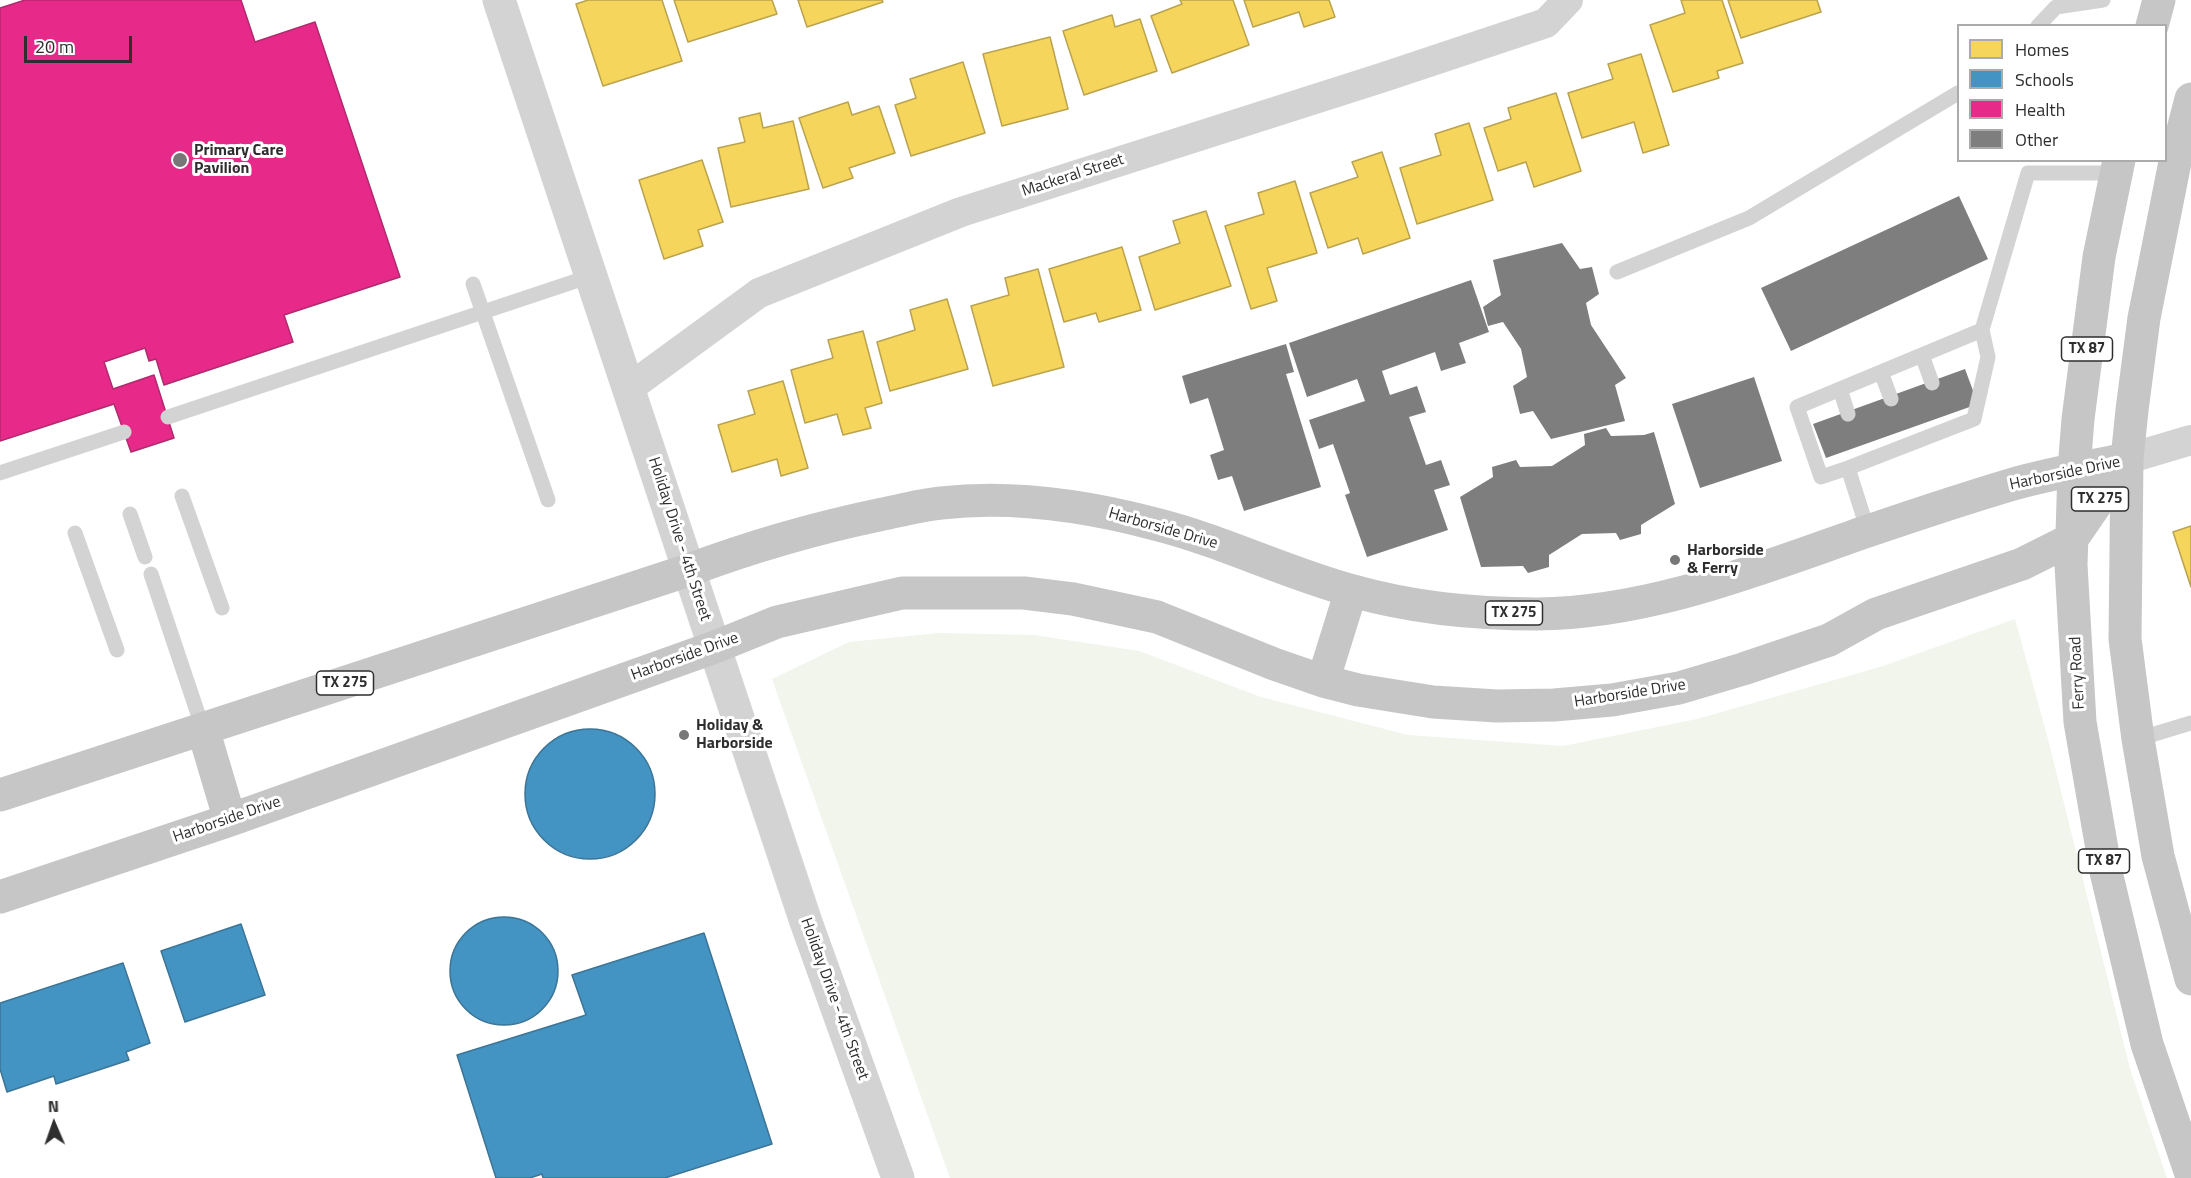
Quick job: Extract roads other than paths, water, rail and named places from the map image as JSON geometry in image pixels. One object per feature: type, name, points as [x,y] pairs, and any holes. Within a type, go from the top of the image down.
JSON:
[{"type":"main road","points":[[2152,24],[2158,0]]},
{"type":"main road","points":[[2191,99],[2176,157],[2144,318],[2127,459],[2125,639],[2138,739],[2158,856],[2191,979]]},
{"type":"main road","name":"Ferry Road","points":[[2118,167],[2099,257],[2078,419],[2074,470],[2071,565],[2080,722],[2106,872],[2147,1044],[2191,1174]]},
{"type":"main road","name":"Harborside Drive","points":[[0,795],[689,570],[749,548],[822,526],[941,502],[1004,500],[1100,511],[1206,539],[1351,591],[1414,605],[1479,612],[1539,614],[1618,607],[1672,595],[1722,581],[2013,484],[2127,459]]},
{"type":"main road","name":"Harborside Drive","points":[[0,897],[230,820],[777,622],[902,593],[1024,593],[1073,599],[1157,617],[1323,681],[1358,690],[1433,702],[1497,706],[1554,705],[1612,700],[1679,687],[1743,669],[1830,640],[1876,614],[2007,570],[2072,539],[2127,459]]},
{"type":"main road","points":[[1323,681],[1351,591]]},
{"type":"main road","points":[[203,729],[230,820]]},
{"type":"street","name":"Holiday Drive - 4th Street","points":[[499,0],[806,922],[898,1178]]},
{"type":"street","name":"Mackeral Street","points":[[629,388],[759,293],[960,212],[1373,81],[1546,23],[1568,0]]},
{"type":"street","points":[[2127,459],[2191,440]]},
{"type":"lane","points":[[2040,24],[2056,7],[2103,0]]},
{"type":"lane","points":[[1617,272],[1749,218],[1957,94]]},
{"type":"lane","points":[[1982,330],[1797,407],[1821,477],[1848,468],[1863,455],[1947,423],[1974,419],[1988,357],[1982,330],[2028,173],[2118,167]]},
{"type":"lane","points":[[168,417],[591,276]]},
{"type":"lane","points":[[473,284],[548,500]]},
{"type":"lane","points":[[1922,355],[1932,382]]},
{"type":"lane","points":[[1881,372],[1891,399]]},
{"type":"lane","points":[[1840,389],[1848,414]]},
{"type":"lane","points":[[0,473],[124,432]]},
{"type":"lane","points":[[1848,468],[1868,531]]},
{"type":"lane","points":[[182,496],[222,608]]},
{"type":"lane","points":[[130,514],[145,557]]},
{"type":"lane","points":[[75,533],[117,650]]},
{"type":"lane","points":[[151,574],[203,729]]},
{"type":"lane","points":[[2138,739],[2191,723]]},
{"type":"place","name":"Primary Care Pavilion","points":[[180,160]]},
{"type":"place","name":"Harborside & Ferry","points":[[1675,560]]},
{"type":"place","name":"Holiday & Harborside","points":[[684,735]]}]
